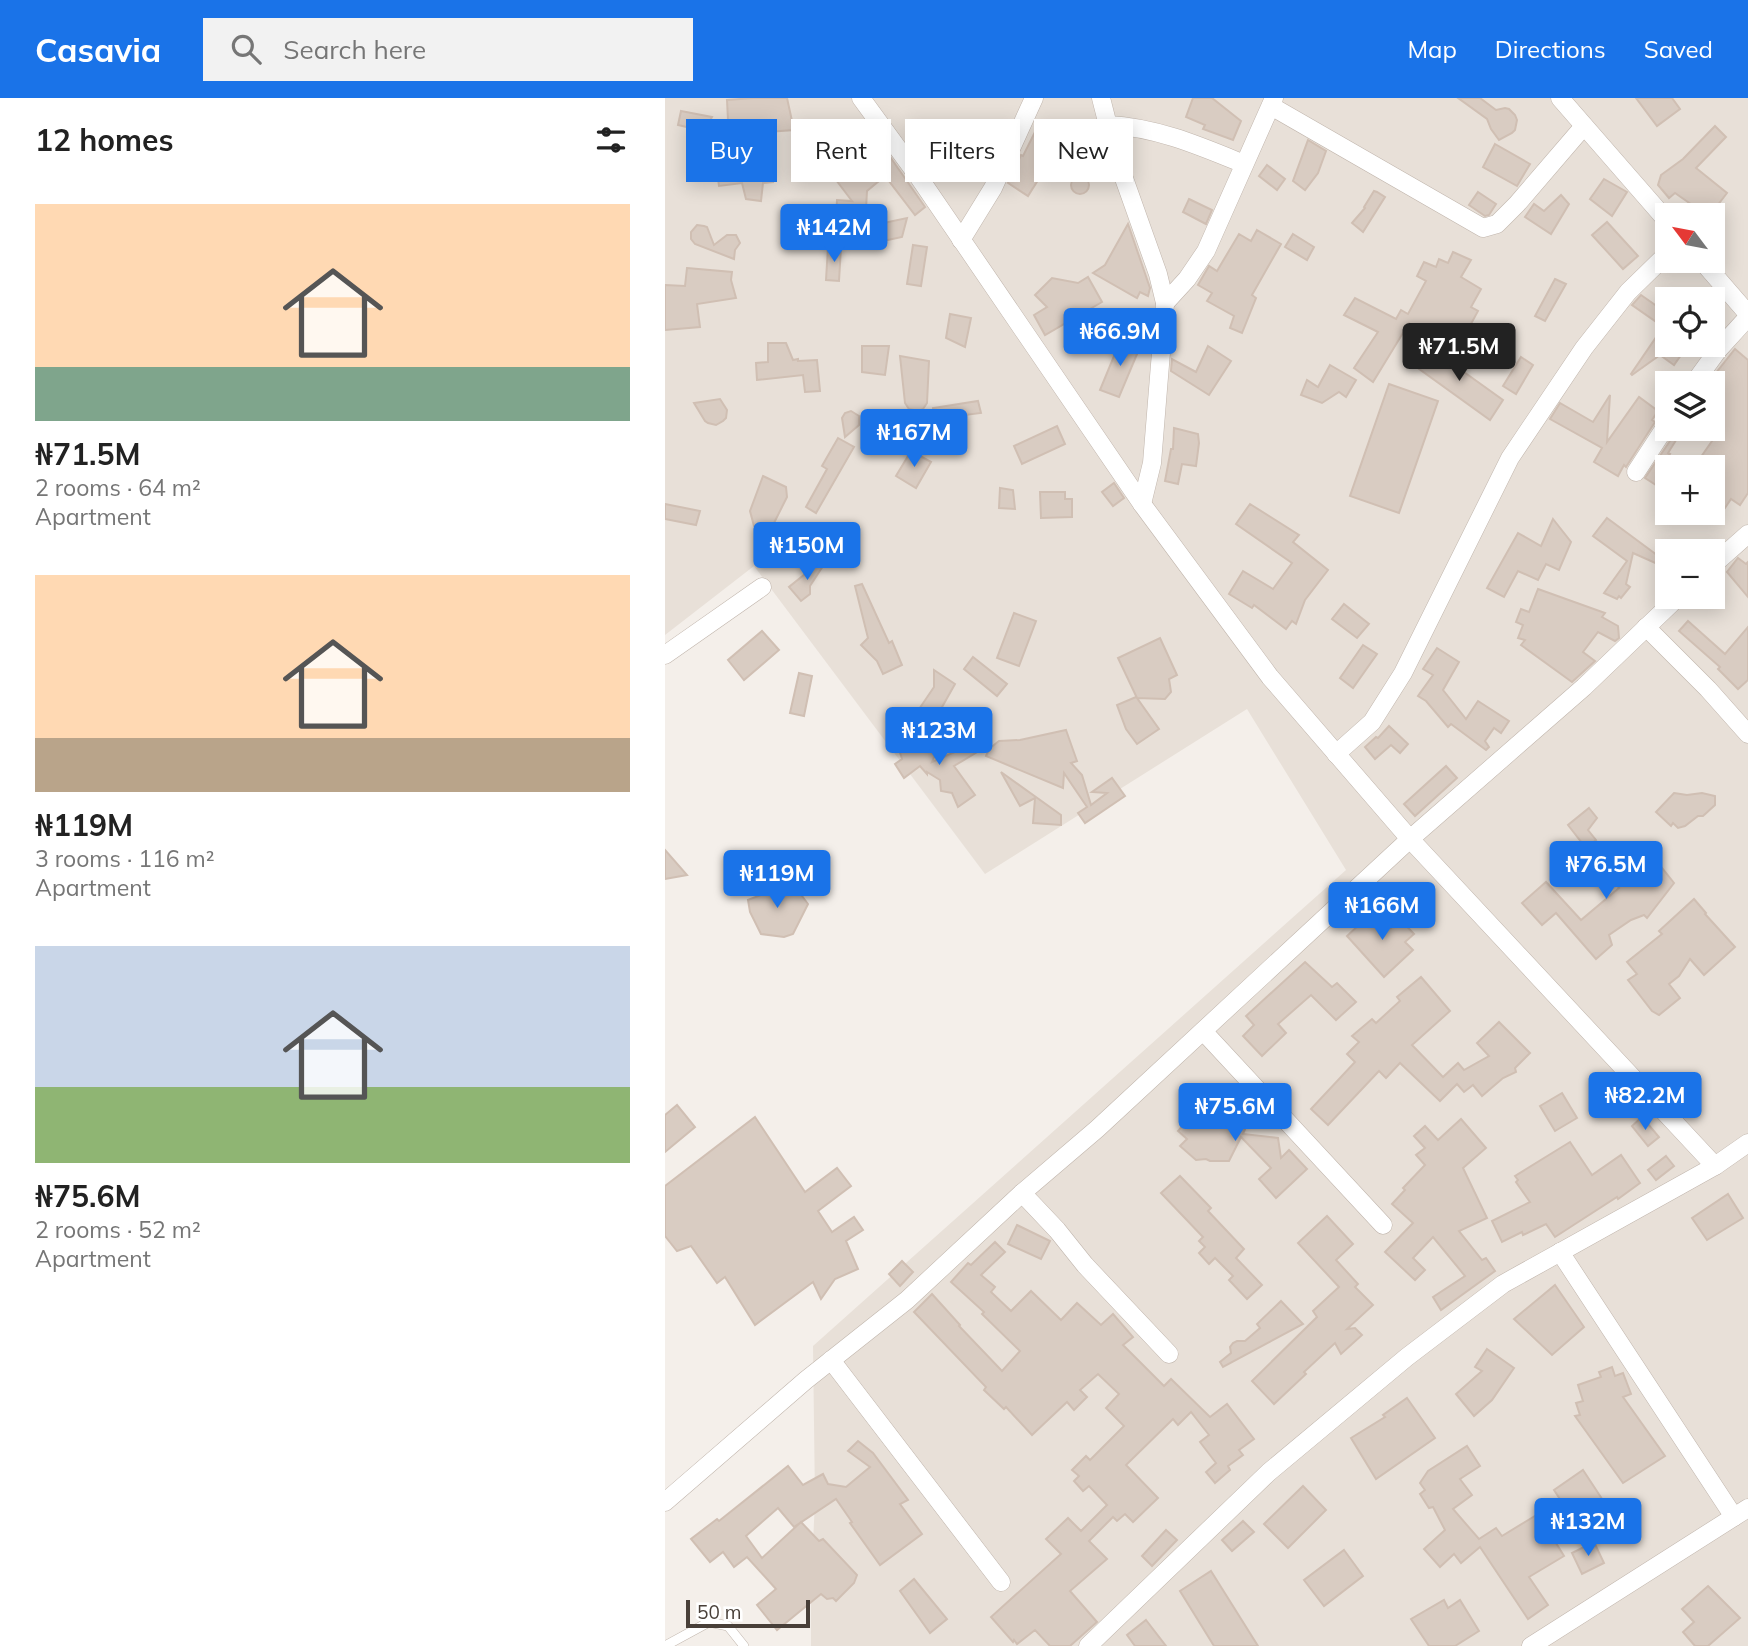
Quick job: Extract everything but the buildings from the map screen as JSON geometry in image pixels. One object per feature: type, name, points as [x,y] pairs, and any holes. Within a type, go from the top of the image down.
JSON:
[{"type":"street","points":[[861,98],[918,176],[1142,504],[1270,677],[1410,839],[1715,1167]]},
{"type":"street","points":[[961,240],[993,188],[1034,98]]},
{"type":"street","points":[[1101,98],[1106,119]]},
{"type":"street","points":[[1560,98],[1655,207]]},
{"type":"street","points":[[1165,303],[1187,279],[1206,251],[1272,102],[1483,228],[1497,224],[1517,204],[1584,126]]},
{"type":"street","points":[[1133,126],[1196,144],[1244,164]]},
{"type":"street","points":[[1125,182],[1158,274],[1165,303],[1153,463],[1142,504]]},
{"type":"street","points":[[1336,754],[1371,722],[1403,673],[1524,435],[1584,348],[1628,292],[1655,266]]},
{"type":"street","points":[[1703,371],[1748,316],[1712,273]]},
{"type":"street","points":[[1636,472],[1656,441]]},
{"type":"street","points":[[1725,554],[1748,534]]},
{"type":"street","points":[[665,656],[762,587]]},
{"type":"street","points":[[665,1502],[831,1360],[907,1300],[1022,1193],[1097,1129],[1410,839],[1584,687],[1665,609]]},
{"type":"street","points":[[1646,626],[1748,734]]},
{"type":"street","points":[[1203,1031],[1383,1225]]},
{"type":"street","points":[[1089,1646],[1269,1472],[1408,1357],[1503,1284],[1715,1167],[1748,1143]]},
{"type":"street","points":[[1022,1193],[1169,1354]]},
{"type":"street","points":[[1531,1646],[1741,1512],[1560,1252]]},
{"type":"street","points":[[831,1360],[1001,1582]]},
{"type":"lane","points":[[665,1646],[709,1622],[728,1626],[744,1646]]},
{"type":"shaded area","points":[[665,98],[1748,98],[1748,1646],[811,1646],[815,1501],[813,1346],[1346,870],[1247,709],[985,874],[754,566],[665,635]]}]
